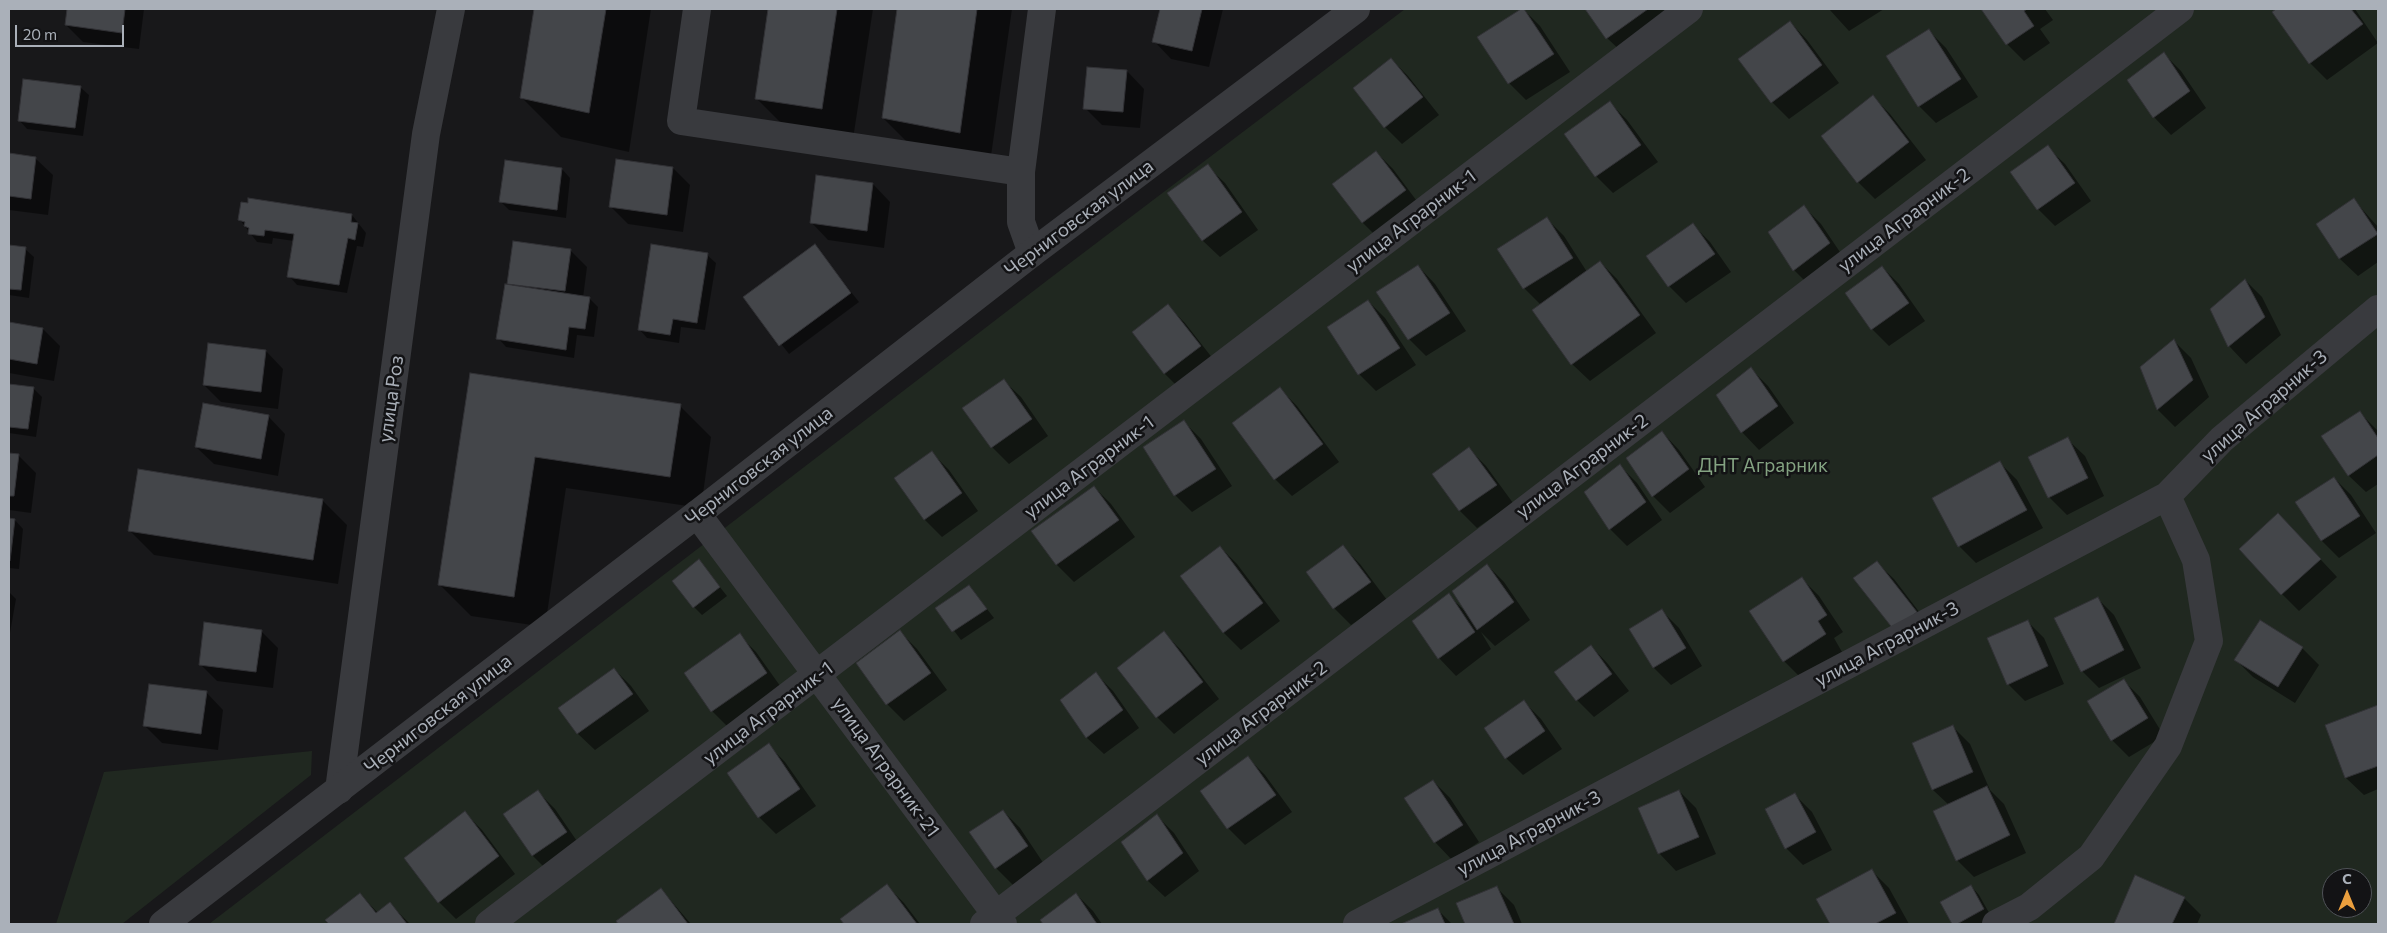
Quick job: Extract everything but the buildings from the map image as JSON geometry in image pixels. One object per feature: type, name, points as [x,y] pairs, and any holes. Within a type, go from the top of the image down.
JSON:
[{"type":"street","name":"улица Роз","points":[[339,790],[426,134],[451,9]]},
{"type":"street","points":[[697,9],[682,121],[1021,172]]},
{"type":"street","points":[[1032,253],[1021,222],[1021,172],[1042,9]]},
{"type":"street","name":"Черниговская улица","points":[[163,924],[697,514],[1334,17],[1356,9]]},
{"type":"street","name":"улица Аграрник-1","points":[[489,924],[1689,9]]},
{"type":"street","name":"улица Аграрник-2","points":[[994,921],[2180,9]]},
{"type":"street","name":"улица Аграрник-3","points":[[1357,924],[2168,496],[2222,439],[2378,309]]},
{"type":"street","points":[[1996,924],[2029,907],[2091,857],[2168,746],[2209,641],[2196,560],[2168,496]]},
{"type":"street","name":"улица Аграрник-21","points":[[697,514],[818,675],[994,921]]},
{"type":"green space","name":"ДНТ Аграрник","points":[[1405,9],[2378,9],[2378,924],[209,924],[1049,279]]},
{"type":"green space","points":[[312,751],[311,775],[122,924],[56,924],[104,772]]}]
